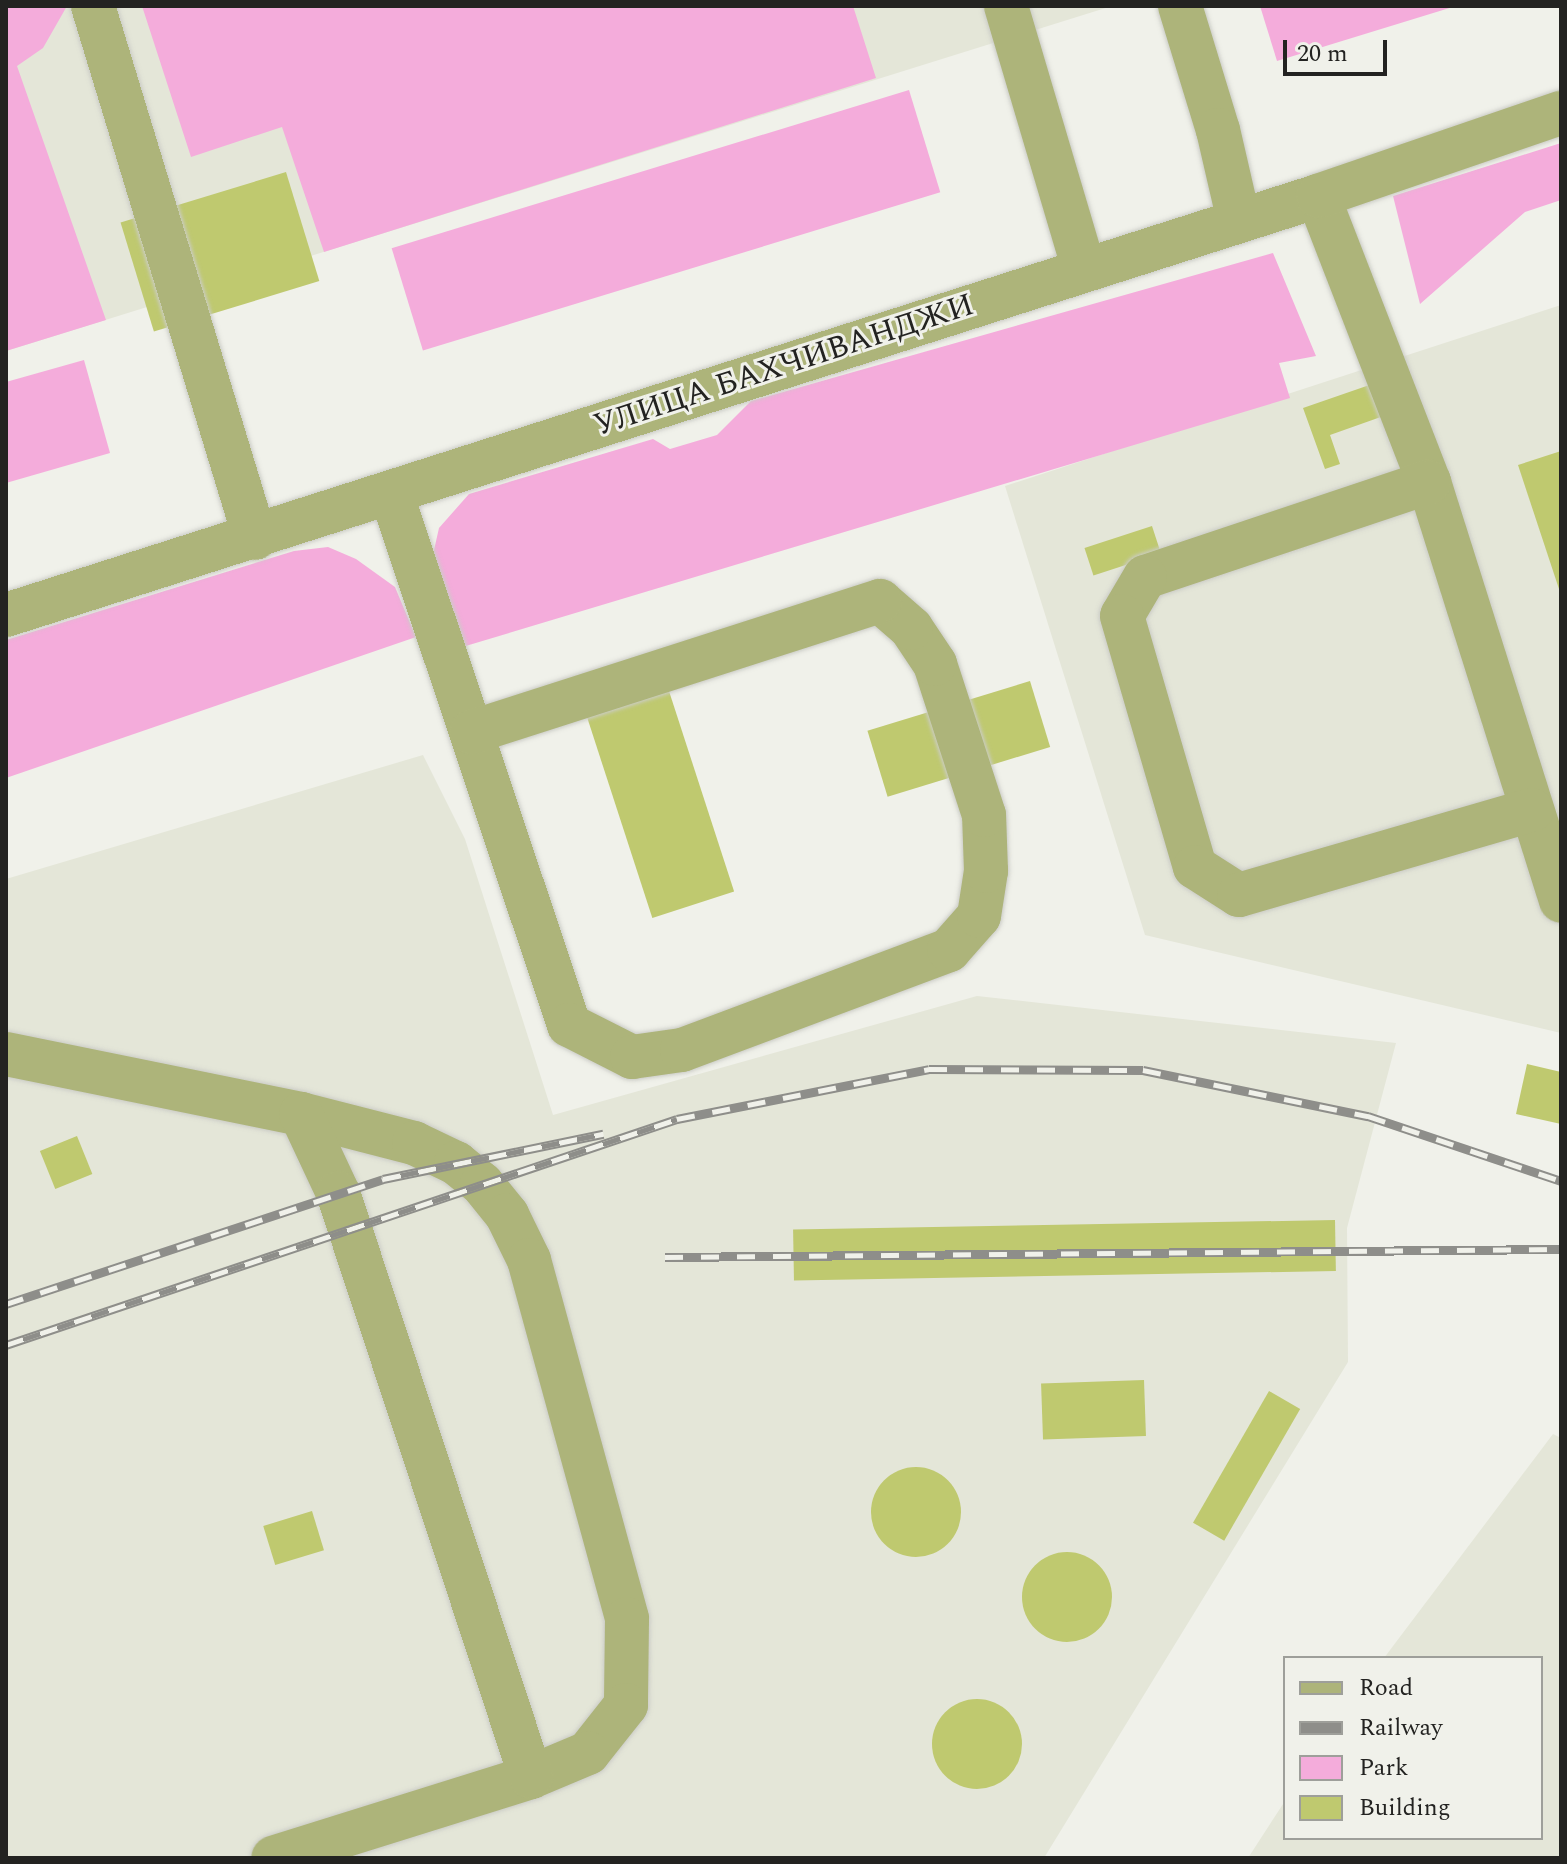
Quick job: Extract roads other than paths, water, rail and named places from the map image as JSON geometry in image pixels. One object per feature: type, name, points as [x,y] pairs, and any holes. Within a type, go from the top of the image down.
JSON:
[{"type":"street","points":[[93,6],[255,538]]},
{"type":"street","points":[[1006,6],[1084,270]]},
{"type":"street","points":[[1180,6],[1218,130],[1239,221]]},
{"type":"street","name":"УЛИЦА БАХЧИВАНДЖИ","points":[[6,615],[255,538],[1318,196],[1561,113]]},
{"type":"street","points":[[1318,196],[1429,482],[1561,901]]},
{"type":"street","points":[[1429,482],[1145,577],[1122,616],[1195,867],[1239,895],[1532,810]]},
{"type":"street","points":[[391,493],[569,1025],[632,1057],[682,1050],[949,950],[979,916],[986,871],[984,815],[935,664],[911,628],[880,601],[472,732]]},
{"type":"street","points":[[6,1054],[301,1114],[414,1143],[456,1163],[482,1184],[507,1215],[529,1260],[627,1619],[626,1705],[588,1753],[531,1777],[273,1858]]},
{"type":"street","points":[[301,1114],[338,1193],[531,1777]]},
{"type":"railway","points":[[6,1345],[677,1119],[929,1069],[1143,1070],[1368,1116],[1561,1181]]},
{"type":"railway","points":[[6,1304],[383,1179],[603,1134]]},
{"type":"railway","points":[[665,1257],[1561,1249]]}]
